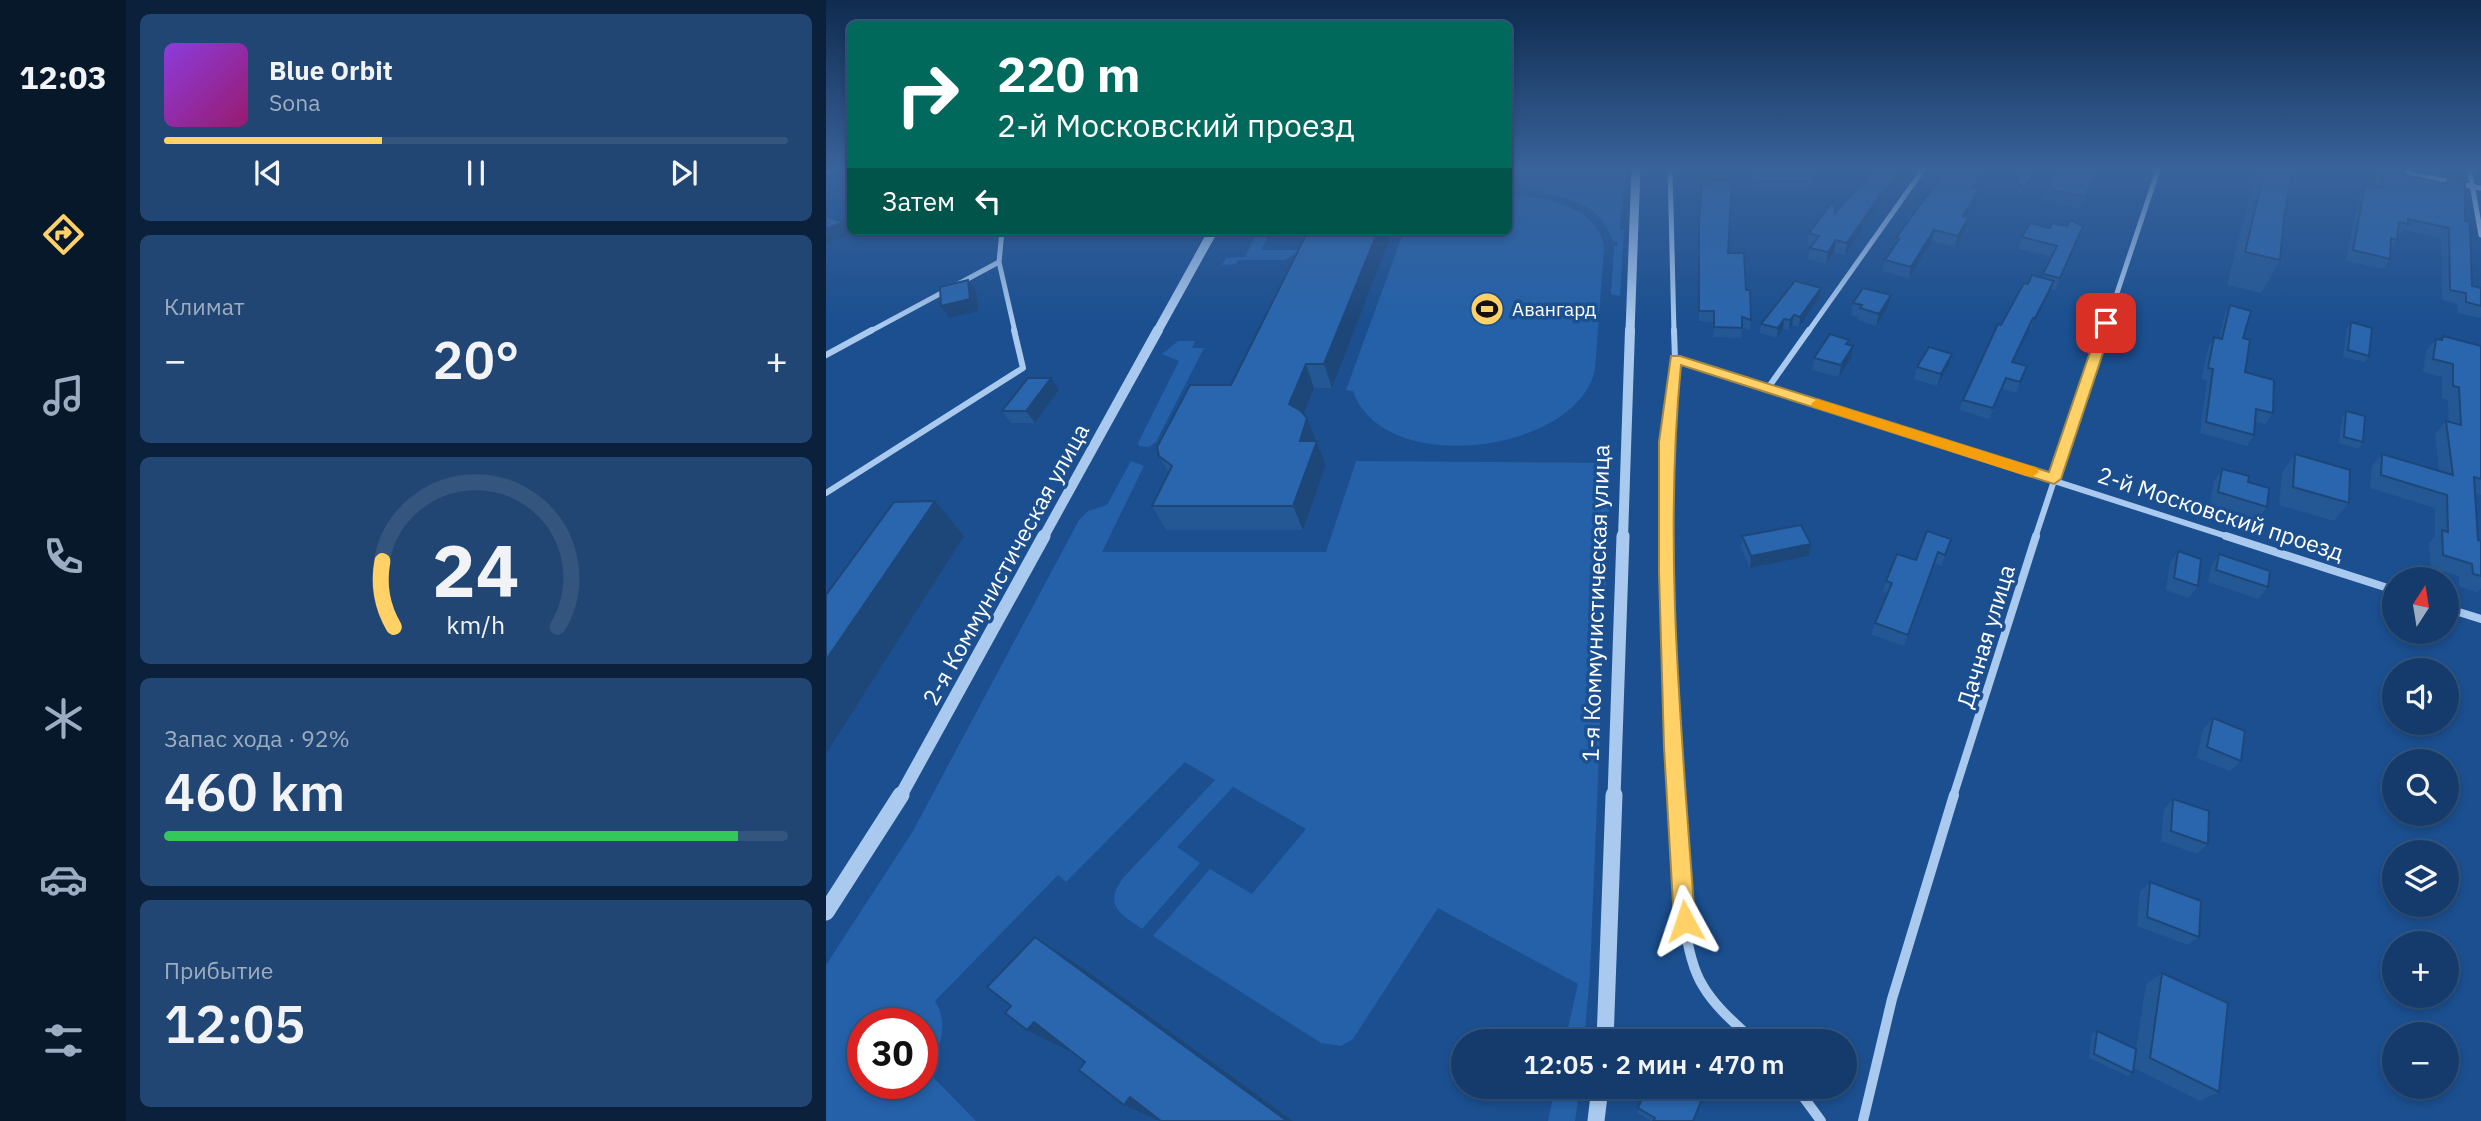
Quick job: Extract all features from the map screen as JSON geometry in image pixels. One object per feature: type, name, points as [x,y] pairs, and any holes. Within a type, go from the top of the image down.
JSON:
[{"type":"street","name":"1-я Коммунистическая улица","points":[[1605,1029],[1634,219]]},
{"type":"street","points":[[1671,219],[1675,359],[1667,442],[1667,572],[1673,747],[1685,921],[1692,962],[1701,984],[1716,1005],[1741,1029]]},
{"type":"street","points":[[1768,388],[1888,219]]},
{"type":"street","name":"Дачная улица","points":[[1863,1121],[1881,1040],[1906,950],[2054,479],[2142,219]]},
{"type":"street","points":[[826,493],[1023,368],[999,262],[1002,235]]},
{"type":"street","name":"2-я Коммунистическая улица","points":[[826,912],[904,791],[1211,235]]},
{"type":"street","points":[[826,355],[999,262]]},
{"type":"street","name":"2-й Московский проезд","points":[[1675,359],[2382,586]]},
{"type":"street","points":[[2459,612],[2481,619]]},
{"type":"street","points":[[1596,1121],[1599,1099]]},
{"type":"street","points":[[1805,1099],[1821,1121]]},
{"type":"shaded area","name":"Авангард","points":[[1512,219],[1589,219],[1600,234],[1604,248],[1595,370],[1580,399],[1553,421],[1518,436],[1478,445],[1437,445],[1400,436],[1371,419],[1353,391],[1346,390],[1403,235],[1512,235]]},
{"type":"shaded area","points":[[1600,219],[1621,219],[1620,228],[1624,230],[1620,296],[1611,294],[1614,246],[1618,246],[1617,241],[1613,241]]},
{"type":"shaded area","points":[[1256,235],[1269,235],[1261,250],[1302,250],[1285,260],[1238,260],[1236,264],[1222,265],[1226,258],[1245,257]]},
{"type":"shaded area","points":[[1178,341],[1195,341],[1192,348],[1204,348],[1156,442],[1149,447],[1139,446],[1138,443],[1179,361],[1162,354]]},
{"type":"shaded area","points":[[1131,461],[1144,466],[1102,552],[1326,552],[1356,461],[1611,463],[1590,973],[1585,1029],[1568,1029],[1578,984],[1438,908],[1353,1039],[1341,1046],[1321,1043],[1153,936],[1210,869],[1252,894],[1306,829],[1233,787],[1177,847],[1200,863],[1142,929],[1121,913],[1114,902],[1114,896],[1123,878],[1215,780],[1185,762],[1066,882],[1058,875],[935,1001],[939,1010],[942,1019],[938,1047],[938,1008],[847,1008],[847,1099],[938,1099],[938,1082],[976,1121],[826,1121],[826,965],[913,831],[1079,520],[1088,511],[1107,505]]},
{"type":"shaded area","points":[[1553,1099],[1578,1099],[1575,1121],[1548,1121]]},
{"type":"building","points":[[826,219],[842,222],[826,229]]},
{"type":"building","points":[[1699,219],[1730,219],[1728,253],[1744,253],[1746,290],[1750,290],[1751,320],[1742,317],[1742,328],[1714,327],[1714,311],[1699,311]]},
{"type":"building","points":[[1819,219],[1863,219],[1847,243],[1836,240],[1828,252],[1810,248],[1819,236],[1809,233]]},
{"type":"building","points":[[1910,219],[1968,219],[1958,236],[1934,230],[1911,267],[1885,260],[1899,239],[1896,238]]},
{"type":"building","points":[[2253,219],[2284,219],[2280,260],[2245,252]]},
{"type":"building","points":[[2359,219],[2408,219],[2408,224],[2399,222],[2397,240],[2391,238],[2390,259],[2353,250]]},
{"type":"building","points":[[2409,219],[2465,219],[2470,222],[2472,286],[2481,288],[2481,306],[2466,302],[2466,293],[2450,290],[2449,228]]},
{"type":"building","points":[[2070,220],[2083,226],[2060,278],[2043,274],[2057,246],[2022,237],[2030,223],[2050,228],[2052,223],[2067,226]]},
{"type":"building","points":[[1306,235],[1376,235],[1324,364],[1306,364],[1289,404],[1307,418],[1300,441],[1317,441],[1293,506],[1152,506],[1172,466],[1159,456],[1157,447],[1190,385],[1231,385]]},
{"type":"building","points":[[2032,275],[2054,281],[2012,362],[2027,366],[2020,382],[2006,378],[1993,408],[1963,400],[1998,324],[2001,325],[2024,283],[2028,284]]},
{"type":"building","points":[[968,280],[970,299],[941,306],[940,287]]},
{"type":"building","points":[[1795,281],[1821,288],[1800,317],[1794,315],[1790,320],[1784,319],[1778,328],[1761,324]]},
{"type":"building","points":[[1863,288],[1891,295],[1879,314],[1853,303]]},
{"type":"building","points":[[2230,305],[2251,311],[2243,338],[2250,340],[2245,372],[2274,380],[2273,413],[2256,409],[2254,435],[2206,422],[2213,369],[2208,368],[2214,337],[2222,339]]},
{"type":"building","points":[[2351,322],[2372,328],[2369,356],[2348,350]]},
{"type":"building","points":[[1830,334],[1849,340],[1846,344],[1853,346],[1841,365],[1814,358]]},
{"type":"building","points":[[2443,336],[2481,346],[2481,479],[2474,477],[2478,540],[2481,541],[2481,576],[2473,574],[2472,564],[2443,555],[2442,530],[2448,532],[2447,495],[2381,475],[2382,454],[2453,475],[2446,421],[2461,425],[2459,387],[2453,386],[2453,364],[2433,359],[2436,339],[2442,340]]},
{"type":"building","points":[[1929,347],[1952,354],[1941,374],[1917,367]]},
{"type":"building","points":[[1028,378],[1051,378],[1026,411],[1002,411]]},
{"type":"building","points":[[2346,411],[2365,416],[2363,442],[2344,437]]},
{"type":"building","points":[[2295,454],[2350,470],[2349,503],[2293,487]]},
{"type":"building","points":[[2222,469],[2249,476],[2248,482],[2269,488],[2267,507],[2218,492]]},
{"type":"building","points":[[935,501],[826,660],[826,595],[894,502]]},
{"type":"building","points":[[1801,525],[1811,544],[1751,556],[1742,536]]},
{"type":"building","points":[[1927,531],[1951,539],[1945,555],[1938,552],[1908,635],[1875,623],[1892,583],[1886,581],[1897,554],[1916,560]]},
{"type":"building","points":[[2178,551],[2201,559],[2198,586],[2174,578]]},
{"type":"building","points":[[2219,554],[2270,571],[2268,587],[2216,570]]},
{"type":"building","points":[[2213,718],[2245,731],[2241,761],[2207,747]]},
{"type":"building","points":[[2173,799],[2209,811],[2208,844],[2171,831]]},
{"type":"building","points":[[2150,882],[2201,901],[2199,937],[2147,917]]},
{"type":"building","points":[[1035,937],[1287,1121],[1161,1121],[1130,1097],[1124,1105],[1079,1070],[1085,1062],[1034,1022],[1027,1030],[1005,1013],[1011,1006],[987,987]]},
{"type":"building","points":[[2162,973],[2228,1003],[2219,1092],[2150,1058]]},
{"type":"building","points":[[2097,1031],[2136,1049],[2133,1073],[2094,1054]]},
{"type":"building","points":[[1642,1099],[1702,1099],[1693,1121],[1653,1121],[1655,1118],[1638,1108]]},
{"type":"slow traffic","points":[[1817,404],[2032,472]]},
{"type":"place","name":"Авангард","points":[[1487,309]]},
{"type":"route","points":[[1685,921],[1673,747],[1667,572],[1667,442],[1675,359],[2054,479],[2106,323]]}]
